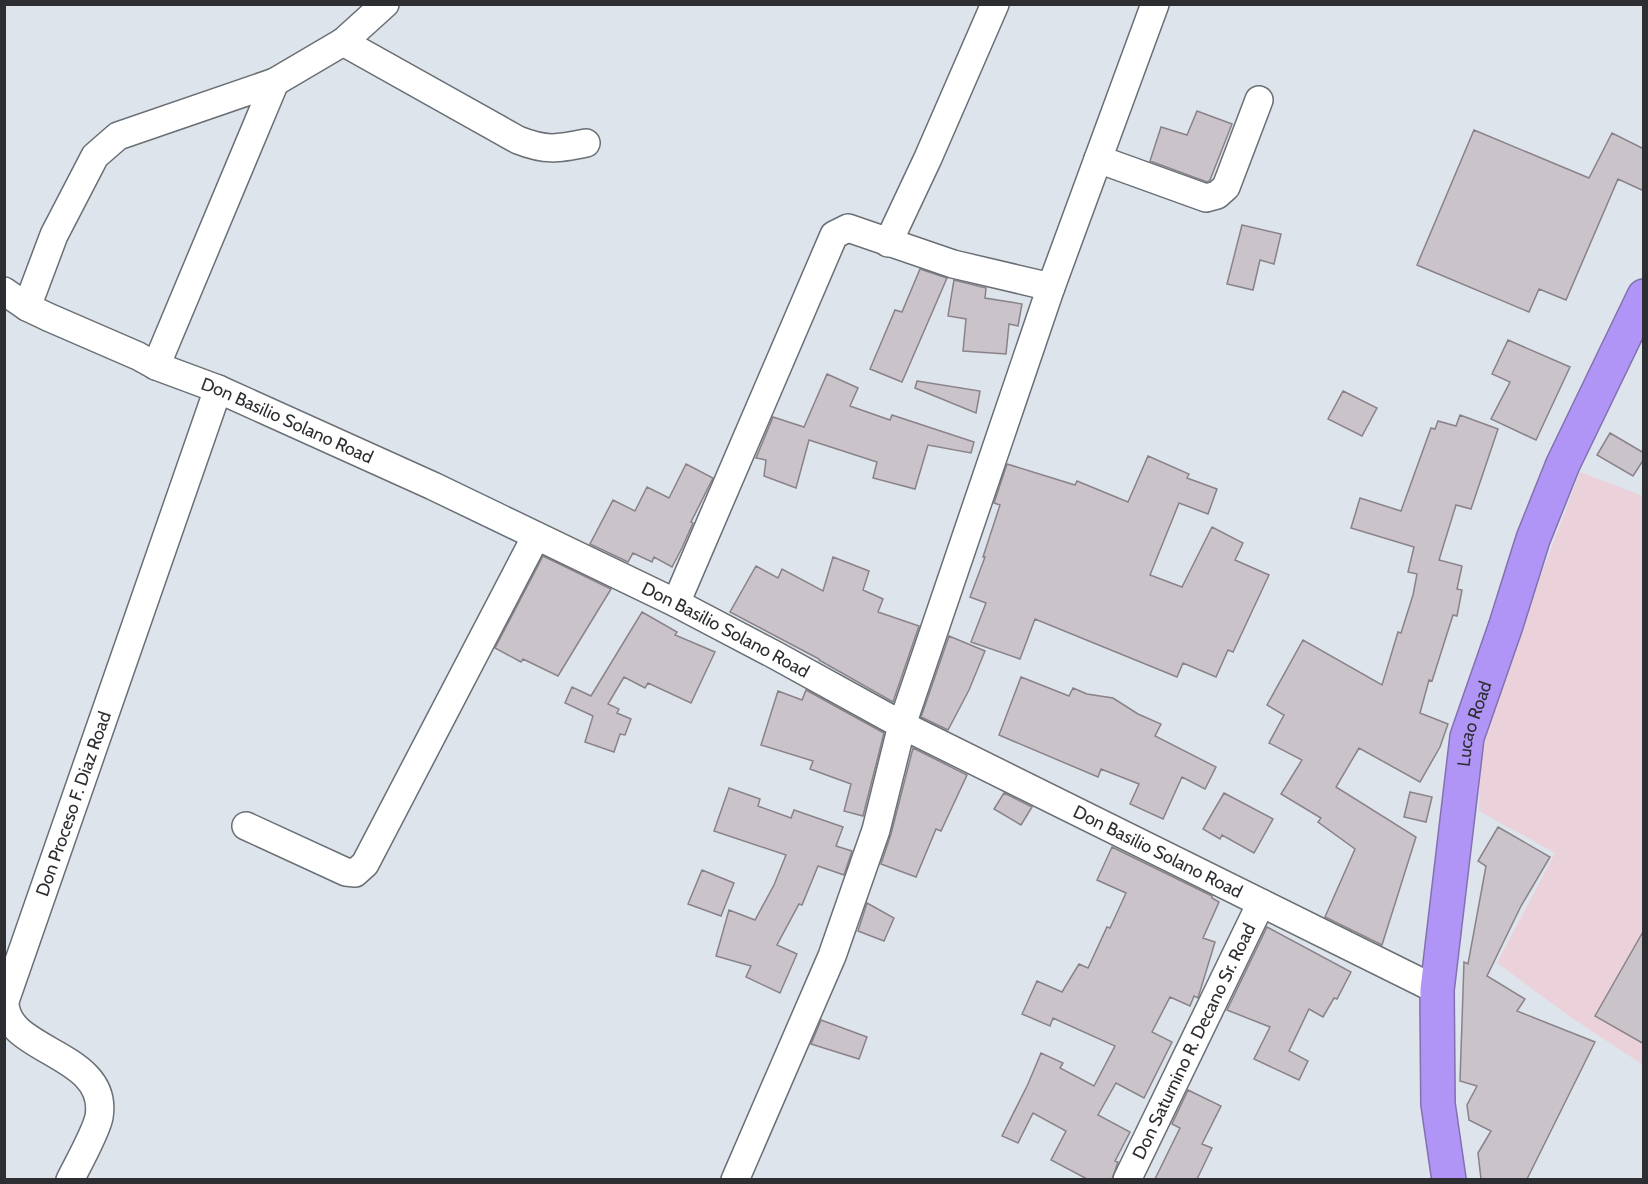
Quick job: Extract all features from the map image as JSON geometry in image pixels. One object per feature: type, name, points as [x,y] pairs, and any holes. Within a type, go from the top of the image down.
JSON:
[{"type":"highway","name":"Lucao Road","points":[[1449,1179],[1438,1104],[1437,990],[1467,737],[1533,538],[1563,464],[1644,296]]},
{"type":"street","points":[[27,307],[54,234],[95,156],[105,146],[118,136],[275,82],[343,42],[385,4]]},
{"type":"street","points":[[888,243],[995,4]]},
{"type":"street","points":[[735,1179],[832,956],[876,830],[902,725],[1051,287],[1155,4]]},
{"type":"street","points":[[343,42],[518,140],[539,148],[560,148],[586,143]]},
{"type":"street","points":[[156,366],[275,82]]},
{"type":"street","points":[[1098,159],[1206,198],[1217,195],[1226,187],[1259,100]]},
{"type":"street","points":[[676,603],[834,235],[848,228],[953,264],[1051,287]]},
{"type":"street","name":"Don Basilio Solano Road","points":[[4,291],[27,307],[156,366],[218,389],[422,481],[676,603],[902,725],[1437,990]]},
{"type":"street","name":"Don Proceso F. Diaz Road","points":[[70,1179],[99,1119],[100,1098],[95,1084],[81,1071],[10,1022],[5,1011],[5,1001],[218,389]]},
{"type":"street","points":[[246,826],[345,872],[355,873],[365,864],[536,536]]},
{"type":"street","name":"Don Saturnino R. Decano Sr. Road","points":[[1127,1179],[1262,903]]},
{"type":"shaded area","points":[[1580,472],[1643,496],[1643,1065],[1569,1016],[1497,963],[1555,853],[1479,811],[1483,729]]},
{"type":"building","points":[[1197,111],[1232,124],[1210,180],[1207,182],[1150,161],[1161,127],[1187,135]]},
{"type":"building","points":[[1474,130],[1589,178],[1612,133],[1644,149],[1644,191],[1618,179],[1566,300],[1539,289],[1529,312],[1417,265]]},
{"type":"building","points":[[1242,225],[1281,234],[1274,264],[1260,260],[1253,290],[1227,284]]},
{"type":"building","points":[[920,269],[947,278],[902,382],[870,369],[895,310],[902,312]]},
{"type":"building","points":[[954,280],[986,288],[985,298],[1022,304],[1018,326],[1009,324],[1006,354],[963,351],[966,319],[948,316]]},
{"type":"building","points":[[1508,340],[1570,367],[1536,440],[1491,419],[1510,382],[1492,374]]},
{"type":"building","points":[[827,374],[858,388],[850,406],[890,420],[892,415],[974,442],[971,453],[928,445],[915,489],[873,478],[877,462],[809,440],[796,488],[764,476],[766,460],[756,458],[773,417],[804,427]]},
{"type":"building","points":[[917,381],[980,391],[976,413],[915,388]]},
{"type":"building","points":[[1343,391],[1377,408],[1362,436],[1328,419]]},
{"type":"building","points":[[1460,415],[1498,429],[1471,509],[1456,505],[1439,560],[1462,566],[1457,589],[1462,590],[1457,616],[1453,615],[1432,681],[1429,680],[1420,713],[1448,724],[1440,747],[1420,782],[1359,748],[1336,787],[1416,837],[1382,945],[1325,917],[1355,849],[1318,822],[1321,818],[1281,794],[1302,760],[1269,743],[1284,715],[1267,705],[1303,640],[1382,685],[1398,632],[1401,633],[1413,595],[1417,574],[1408,572],[1414,547],[1351,528],[1360,498],[1401,511],[1431,428],[1435,429],[1438,421],[1456,426]]},
{"type":"building","points":[[1610,433],[1644,453],[1644,459],[1633,476],[1597,455]]},
{"type":"building","points":[[1148,456],[1189,474],[1187,478],[1217,489],[1208,514],[1179,503],[1150,575],[1182,587],[1212,527],[1243,543],[1235,560],[1269,575],[1233,652],[1228,650],[1216,677],[1183,663],[1177,677],[1035,619],[1020,659],[971,642],[986,603],[970,597],[985,557],[983,557],[1000,505],[994,503],[1007,464],[1075,485],[1077,481],[1128,502]]},
{"type":"building","points":[[686,464],[713,478],[672,567],[654,557],[652,562],[633,553],[628,562],[590,544],[613,500],[635,511],[647,487],[669,498]]},
{"type":"building","points":[[543,556],[611,589],[558,676],[523,659],[521,662],[495,648]]},
{"type":"building","points":[[833,557],[869,571],[863,590],[883,599],[878,612],[919,626],[893,702],[819,659],[730,612],[756,566],[778,578],[782,569],[823,591]]},
{"type":"building","points":[[642,612],[677,632],[675,635],[715,652],[691,703],[648,683],[645,688],[624,677],[608,704],[619,709],[617,713],[631,719],[625,735],[620,734],[614,752],[585,742],[593,716],[565,703],[572,687],[591,696]]},
{"type":"building","points":[[949,636],[985,651],[969,690],[948,730],[921,717]]},
{"type":"building","points":[[1021,677],[1069,696],[1073,688],[1087,694],[1113,698],[1138,714],[1161,724],[1155,736],[1216,767],[1205,789],[1182,777],[1163,819],[1130,804],[1139,784],[1101,769],[1098,777],[999,735]]},
{"type":"building","points":[[806,690],[884,733],[863,816],[844,811],[851,784],[810,769],[813,761],[761,745],[778,691],[802,700]]},
{"type":"building","points":[[913,748],[967,775],[941,831],[936,829],[916,877],[881,864]]},
{"type":"building","points":[[729,788],[760,799],[758,806],[791,818],[794,810],[843,827],[836,846],[852,851],[844,875],[818,866],[802,905],[799,904],[777,945],[797,954],[780,993],[746,977],[751,966],[716,956],[729,910],[755,920],[774,885],[786,855],[714,831]]},
{"type":"building","points":[[1410,792],[1432,797],[1426,822],[1404,817]]},
{"type":"building","points":[[1004,793],[1032,807],[1021,825],[994,809]]},
{"type":"building","points":[[1224,793],[1273,819],[1254,853],[1222,835],[1220,839],[1203,829]]},
{"type":"building","points":[[1498,827],[1550,857],[1521,906],[1487,976],[1525,999],[1517,1011],[1595,1042],[1527,1179],[1481,1179],[1478,1153],[1491,1131],[1469,1120],[1467,1105],[1477,1086],[1460,1081],[1464,962],[1468,964],[1486,866],[1478,861]]},
{"type":"building","points":[[1112,847],[1212,896],[1219,902],[1203,938],[1215,942],[1198,998],[1194,996],[1190,1006],[1170,997],[1152,1032],[1172,1042],[1144,1098],[1116,1083],[1098,1115],[1130,1132],[1115,1161],[1118,1162],[1112,1179],[1087,1179],[1051,1160],[1066,1131],[1033,1113],[1018,1143],[1002,1136],[1041,1053],[1063,1063],[1060,1068],[1094,1086],[1115,1046],[1053,1018],[1050,1026],[1022,1014],[1037,981],[1062,992],[1079,964],[1088,968],[1107,927],[1110,928],[1126,893],[1097,880]]},
{"type":"building","points":[[702,870],[734,883],[721,916],[688,904]]},
{"type":"building","points":[[867,903],[894,918],[884,941],[858,931]]},
{"type":"building","points":[[1267,927],[1351,972],[1337,999],[1334,998],[1323,1017],[1309,1009],[1289,1051],[1308,1061],[1299,1080],[1254,1059],[1270,1027],[1227,1010]]},
{"type":"building","points":[[1644,930],[1644,1044],[1595,1016]]},
{"type":"building","points":[[821,1020],[867,1037],[859,1059],[811,1044]]},
{"type":"building","points":[[1188,1090],[1221,1106],[1202,1144],[1212,1148],[1197,1179],[1155,1179],[1180,1128],[1172,1124]]}]
